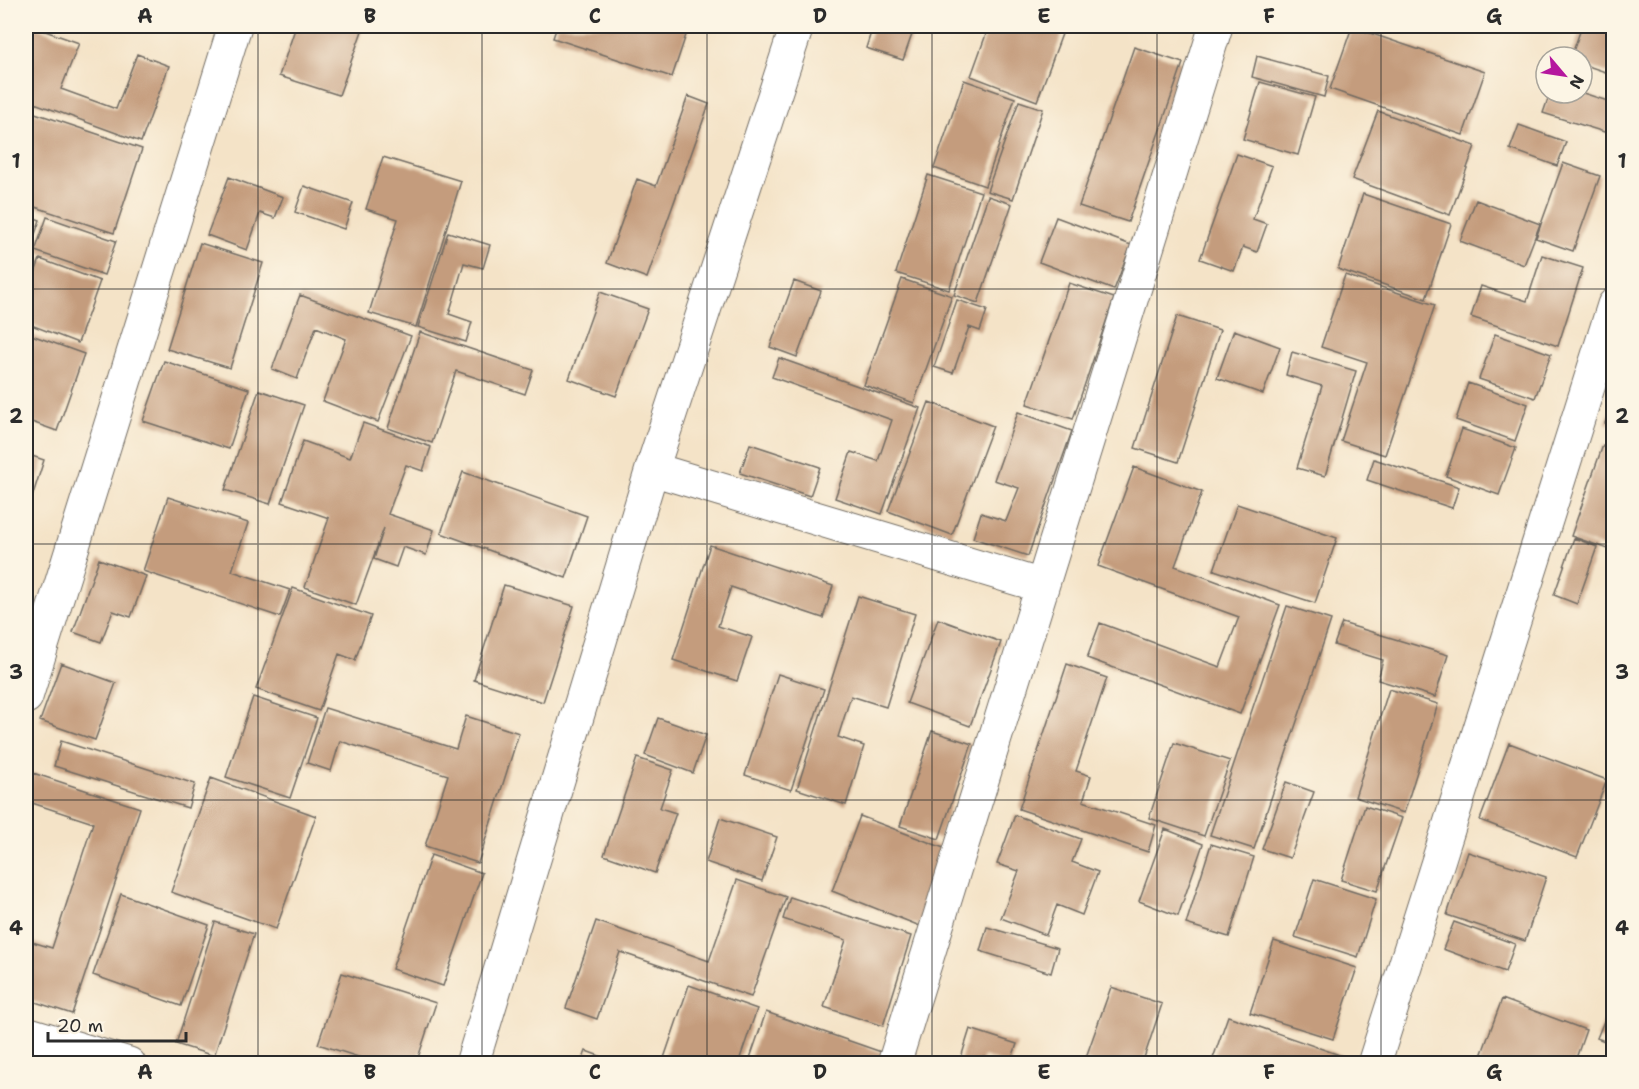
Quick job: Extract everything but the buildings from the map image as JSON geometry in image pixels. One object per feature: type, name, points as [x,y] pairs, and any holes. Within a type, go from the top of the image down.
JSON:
[{"type":"street","points":[[26,697],[235,26]]},
{"type":"street","points":[[472,1064],[652,470],[797,26]]},
{"type":"street","points":[[894,1064],[1216,26]]},
{"type":"street","points":[[1374,1064],[1614,306]]},
{"type":"street","points":[[652,470],[1042,586]]},
{"type":"street","points":[[26,1033],[129,1064]]}]
